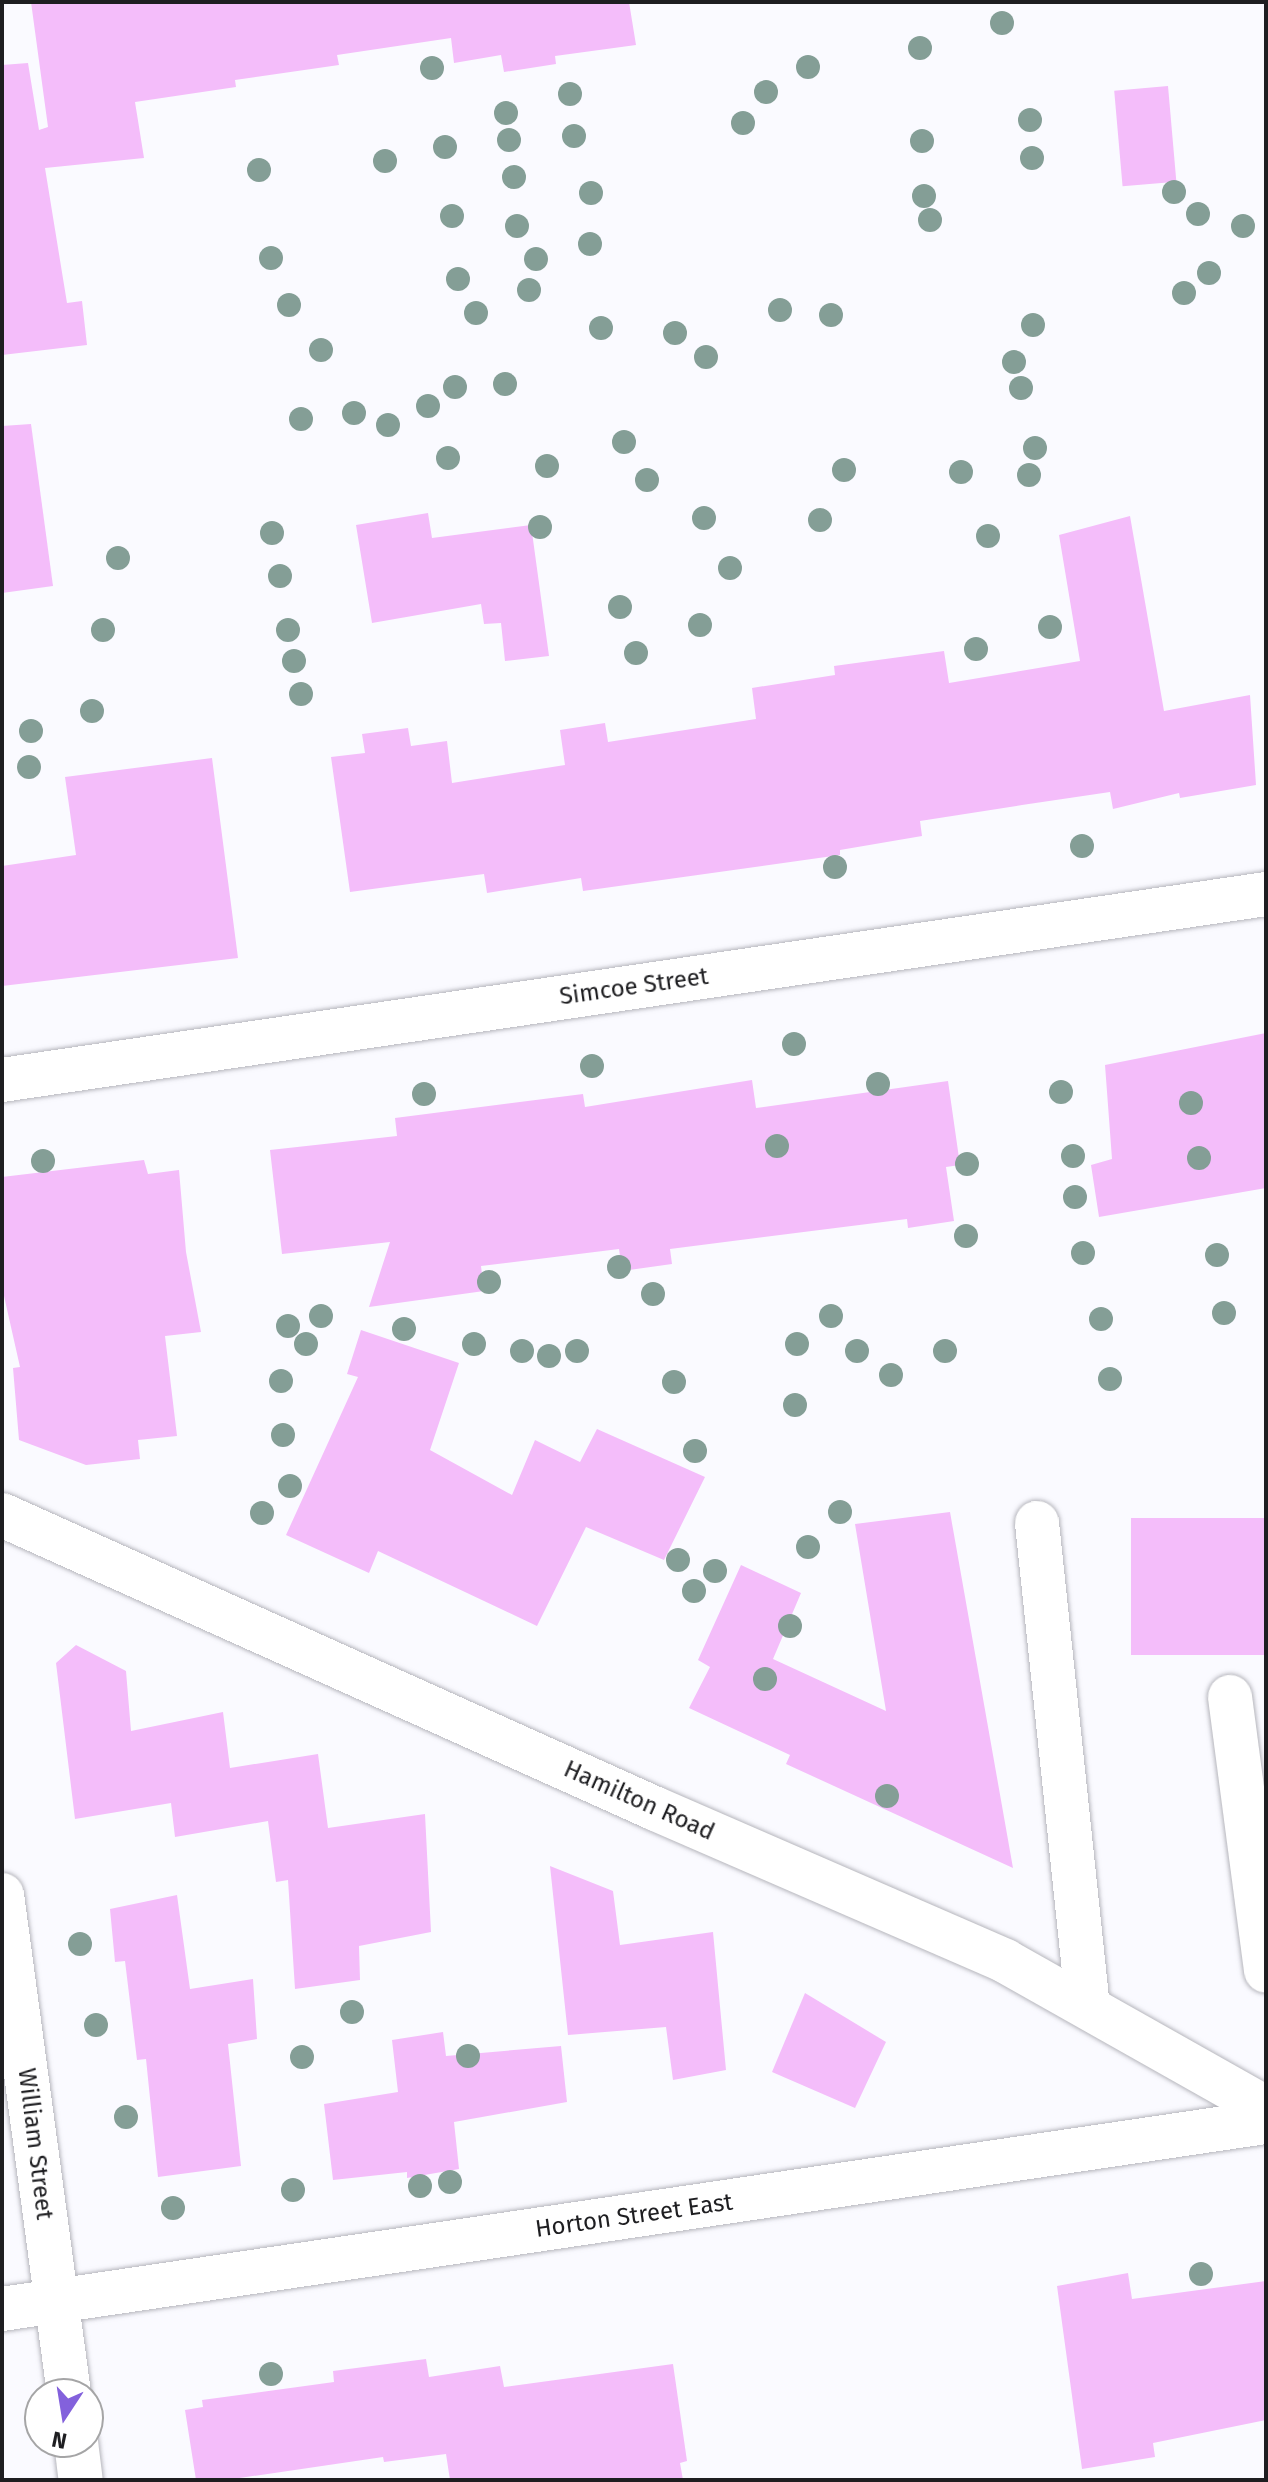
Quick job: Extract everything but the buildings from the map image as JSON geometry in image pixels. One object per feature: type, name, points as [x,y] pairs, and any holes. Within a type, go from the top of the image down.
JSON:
[{"type":"street","name":"Simcoe Street","points":[[2,1080],[1266,894]]},
{"type":"street","name":"Hamilton Road","points":[[2,1515],[642,1803],[1005,1961],[1266,2108]]},
{"type":"street","points":[[1037,1523],[1088,2005]]},
{"type":"street","points":[[1230,1697],[1266,1971]]},
{"type":"street","name":"William Street","points":[[2,1895],[7,1968],[67,2378]]},
{"type":"street","name":"Horton Street East","points":[[2,2309],[1266,2122]]},
{"type":"street","points":[[78,2458],[81,2480]]}]
